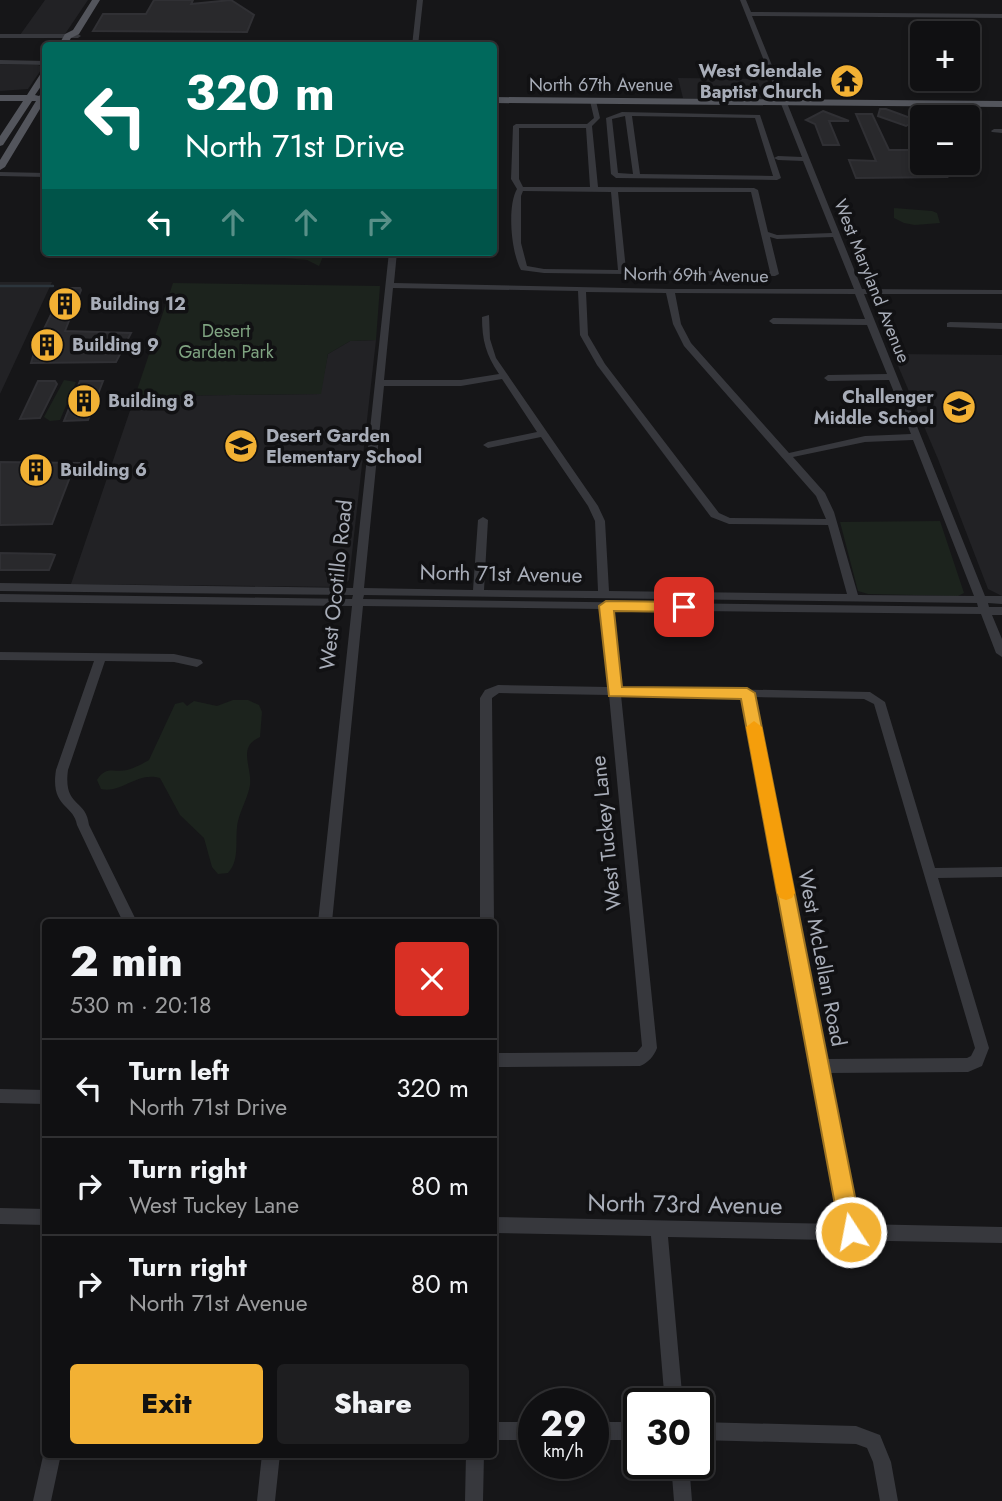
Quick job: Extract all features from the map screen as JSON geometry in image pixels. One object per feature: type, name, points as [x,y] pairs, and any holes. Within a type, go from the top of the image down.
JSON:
[{"type":"main road","points":[[66,42],[74,35],[96,0]]},
{"type":"main road","points":[[73,42],[74,35]]},
{"type":"main road","points":[[0,143],[42,78]]},
{"type":"main road","points":[[0,96],[42,95]]},
{"type":"main road","points":[[0,167],[42,98]]},
{"type":"main road","name":"North 67th Avenue","points":[[497,100],[1002,104]]},
{"type":"street","points":[[415,42],[420,0]]},
{"type":"street","name":"West Maryland Avenue","points":[[743,0],[1002,653]]},
{"type":"street","points":[[749,15],[1002,16]]},
{"type":"street","points":[[0,36],[74,35]]},
{"type":"street","points":[[0,62],[42,63]]},
{"type":"street","points":[[521,189],[515,179],[516,126],[592,123],[597,118],[593,101]]},
{"type":"street","points":[[699,102],[699,112],[703,116]]},
{"type":"street","points":[[628,114],[637,177]]},
{"type":"street","points":[[628,114],[758,116],[774,158],[777,178],[637,177],[615,174],[610,118],[628,114]]},
{"type":"street","points":[[592,123],[594,189]]},
{"type":"street","points":[[774,158],[807,159]]},
{"type":"street","points":[[0,174],[42,175]]},
{"type":"street","points":[[521,189],[754,190],[775,274],[544,271],[524,268],[519,261],[517,196],[521,189]]},
{"type":"street","points":[[614,190],[622,272]]},
{"type":"street","points":[[764,233],[777,237],[837,235]]},
{"type":"street","name":"West Ocotillo Road","points":[[325,919],[393,256]]},
{"type":"street","name":"North 69th Avenue","points":[[390,285],[1002,292]]},
{"type":"street","points":[[582,289],[584,335],[715,515],[720,519],[832,522]]},
{"type":"street","points":[[670,290],[677,324],[687,344],[821,495],[832,522],[853,597]]},
{"type":"street","name":"West Tuckey Lane","points":[[486,317],[488,348],[593,506],[600,521],[605,600],[650,1048],[640,1059],[497,1060]]},
{"type":"street","points":[[773,321],[871,321]]},
{"type":"street","points":[[950,325],[1002,326]]},
{"type":"street","points":[[380,383],[461,383],[505,376]]},
{"type":"street","points":[[828,378],[894,377]]},
{"type":"street","points":[[488,445],[544,433]]},
{"type":"street","points":[[786,456],[865,439],[917,437]]},
{"type":"street","points":[[478,593],[483,520]]},
{"type":"street","name":"North 71st Avenue","points":[[0,587],[358,596],[983,605],[1002,600]]},
{"type":"street","name":"North 71st Avenue","points":[[0,598],[478,593],[605,600],[853,597],[983,605],[1002,611]]},
{"type":"street","points":[[0,656],[174,658],[197,663]]},
{"type":"street","points":[[101,657],[62,770],[60,784],[67,804],[82,816],[83,825],[129,919]]},
{"type":"street","points":[[486,919],[486,698],[489,693],[498,689],[873,697],[879,702],[982,1048],[977,1061],[968,1065],[820,1066]]},
{"type":"street","name":"West McLellan Road","points":[[747,693],[851,1232]]},
{"type":"street","points":[[929,873],[1002,872]]},
{"type":"street","points":[[0,1096],[42,1097]]},
{"type":"street","points":[[0,1216],[42,1217]]},
{"type":"street","name":"North 73rd Avenue","points":[[497,1225],[1002,1235]]},
{"type":"street","points":[[659,1228],[673,1388]]},
{"type":"street","points":[[497,1431],[518,1431]]},
{"type":"street","points":[[714,1431],[856,1434],[874,1441],[882,1462],[889,1501]]},
{"type":"street","points":[[42,1501],[51,1458]]},
{"type":"street","points":[[266,1501],[271,1458]]},
{"type":"street","points":[[474,1501],[475,1458]]},
{"type":"street","points":[[681,1479],[683,1501]]},
{"type":"shaded area","points":[[45,0],[88,0],[65,34],[20,35]]},
{"type":"shaded area","points":[[0,64],[42,67],[28,89],[0,91]]},
{"type":"shaded area","points":[[678,78],[767,79],[773,96],[766,99],[683,98]]},
{"type":"shaded area","points":[[0,282],[52,282],[0,394]]},
{"type":"shaded area","name":"Desert Garden Elementary School","points":[[376,340],[349,580],[345,584],[338,587],[71,584],[135,396],[320,394],[328,354],[350,341]]},
{"type":"shaded area","name":"Challenger Middle School","points":[[893,354],[1002,355],[1002,596],[988,589],[938,459]]},
{"type":"green space","points":[[894,208],[932,211],[937,213],[940,223],[904,223],[894,218]]},
{"type":"green space","points":[[261,256],[323,256],[319,266],[307,260]]},
{"type":"green space","name":"Desert Garden Park","points":[[173,283],[380,286],[376,340],[350,341],[328,354],[321,394],[135,396]]},
{"type":"green space","points":[[64,380],[76,382],[60,420],[50,421],[44,417]]},
{"type":"green space","points":[[940,521],[964,593],[958,596],[868,594],[858,591],[840,522]]},
{"type":"green space","points":[[233,700],[248,700],[259,705],[262,712],[260,737],[253,741],[247,752],[250,785],[238,821],[236,855],[228,873],[218,874],[212,867],[204,838],[180,815],[160,778],[144,777],[108,790],[101,789],[97,780],[107,771],[127,770],[149,760],[175,704],[183,702],[187,706],[194,701],[217,706]]},
{"type":"building","points":[[154,0],[193,0],[191,4],[231,0],[254,15],[247,32],[93,31],[103,14],[146,14]]},
{"type":"building","points":[[880,109],[886,109],[910,118],[910,124],[906,126],[878,116]]},
{"type":"building","points":[[823,111],[849,121],[829,121],[839,145],[823,145],[815,124],[806,120]]},
{"type":"building","points":[[856,114],[872,114],[889,150],[910,150],[910,175],[947,177],[856,178],[849,160],[876,161]]},
{"type":"building","points":[[64,288],[81,290],[65,331],[131,333],[116,362],[31,363],[37,343]]},
{"type":"building","points":[[38,381],[55,381],[57,384],[40,418],[20,419]]},
{"type":"building","name":"Building 8","points":[[80,381],[103,381],[88,420],[64,421]]},
{"type":"building","points":[[0,462],[81,463],[76,476],[70,477],[52,524],[0,525]]},
{"type":"building","points":[[0,553],[55,555],[49,570],[0,570]]},
{"type":"waterway","points":[[0,286],[53,286]]},
{"type":"slow traffic","points":[[754,727],[786,893]]},
{"type":"place","name":"West Glendale Baptist Church","points":[[847,81]]},
{"type":"place","name":"Building 12","points":[[65,304]]},
{"type":"place","name":"Building 9","points":[[47,345]]},
{"type":"place","name":"Building 8","points":[[84,401]]},
{"type":"place","name":"Challenger Middle School","points":[[959,407]]},
{"type":"place","name":"Desert Garden Elementary School","points":[[241,446]]},
{"type":"place","name":"Building 6","points":[[36,470]]},
{"type":"route","points":[[684,607],[606,606],[615,692],[747,693],[851,1232]]}]
